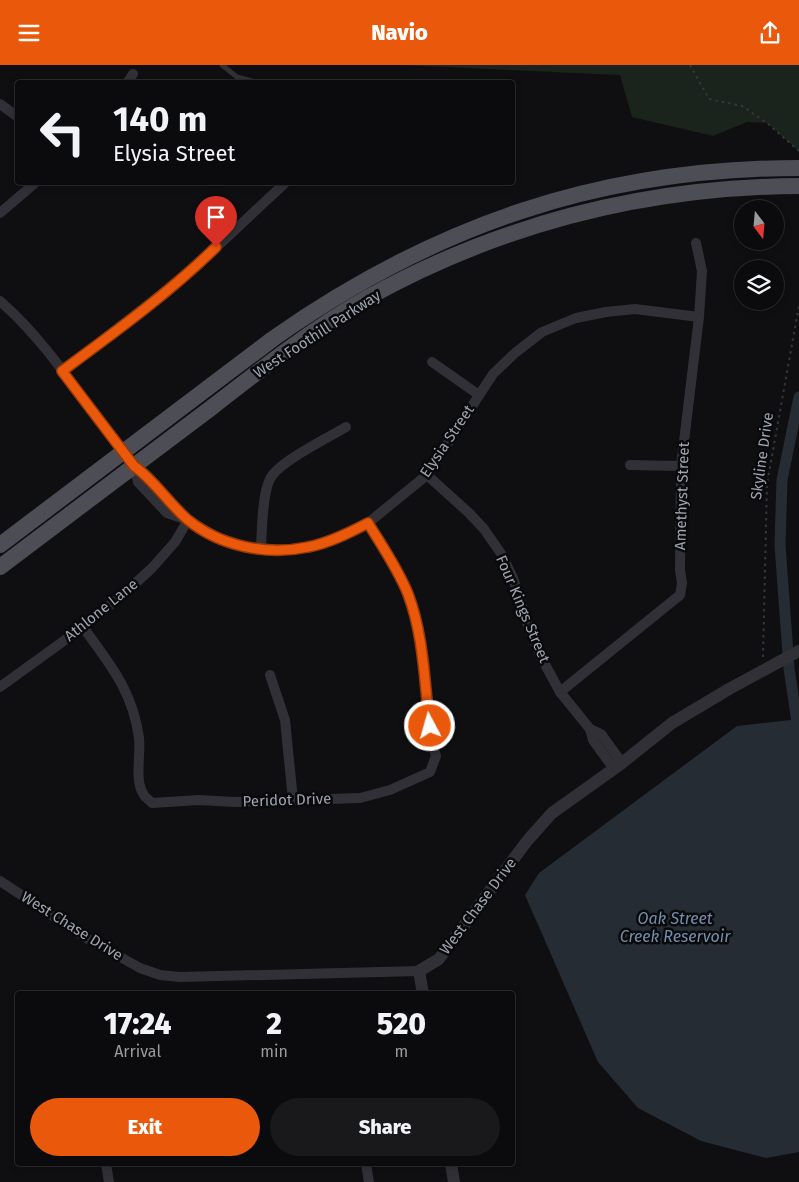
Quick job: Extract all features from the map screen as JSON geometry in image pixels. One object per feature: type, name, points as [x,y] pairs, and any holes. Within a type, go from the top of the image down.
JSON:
[{"type":"main road","name":"West Foothill Parkway","points":[[0,545],[315,309],[380,271],[452,236],[502,217],[544,204],[626,184],[701,172],[795,168]]},
{"type":"main road","name":"West Foothill Parkway","points":[[0,567],[285,352],[366,299],[417,272],[499,237],[547,221],[625,202],[710,190],[794,186]]},
{"type":"street","points":[[0,104],[15,115]]},
{"type":"street","points":[[0,213],[33,185]]},
{"type":"street","points":[[62,371],[191,271],[283,185]]},
{"type":"street","name":"Amethyst Street","points":[[560,692],[680,595],[682,583],[680,570],[680,466],[699,317],[702,271],[696,243]]},
{"type":"street","name":"Elysia Street","points":[[0,301],[14,313],[62,371],[134,466],[138,482],[168,513],[188,520],[217,537],[241,547],[280,550],[308,547],[340,537],[368,523],[427,475],[493,374],[515,353],[542,332],[576,318],[635,309],[699,317]]},
{"type":"street","points":[[432,362],[479,395]]},
{"type":"street","points":[[261,548],[266,489],[270,479],[279,468],[346,427]]},
{"type":"street","points":[[630,465],[680,466]]},
{"type":"street","name":"Four Kings Street","points":[[427,475],[469,513],[484,529],[502,555],[513,578],[527,623],[541,657],[560,692],[590,729],[593,740],[618,766]]},
{"type":"street","name":"Athlone Lane","points":[[0,687],[83,627],[127,591],[152,568],[175,542],[188,520]]},
{"type":"street","name":"Peridot Drive","points":[[83,627],[116,672],[128,693],[139,739],[139,781],[143,794],[152,803],[199,800],[235,802],[360,798],[390,790],[430,772],[436,756],[432,739],[424,660],[417,621],[397,570],[368,523]]},
{"type":"street","name":"West Chase Drive","points":[[0,881],[88,939],[140,968],[160,975],[180,977],[419,971],[439,959],[538,827],[552,813],[618,766],[672,723],[799,651]]},
{"type":"street","points":[[270,675],[285,720],[293,800]]},
{"type":"street","points":[[419,971],[422,991]]},
{"type":"street","points":[[106,1166],[109,1182]]},
{"type":"street","points":[[366,1166],[369,1182]]},
{"type":"street","points":[[451,1166],[454,1182]]},
{"type":"lane","points":[[222,65],[237,77],[248,80]]},
{"type":"path","points":[[690,65],[709,99],[742,106],[767,123],[799,151]]},
{"type":"path","name":"Skyline Drive","points":[[761,671],[765,647],[767,484],[799,305]]},
{"type":"shaded area","points":[[400,65],[799,65],[799,151],[767,123],[747,122],[713,136],[632,117],[620,75]]},
{"type":"water","name":"Oak Street Creek Reservoir","points":[[799,719],[799,1152],[766,1158],[701,1141],[638,1108],[598,1062],[525,895],[539,873],[737,726]]},
{"type":"waterway","points":[[799,397],[782,480],[780,545],[789,668],[799,736]]},
{"type":"route","points":[[216,247],[167,291],[62,371],[134,466],[147,475],[188,520],[217,537],[241,547],[280,550],[308,547],[340,537],[368,523],[397,570],[417,621],[424,660],[430,726]]}]
